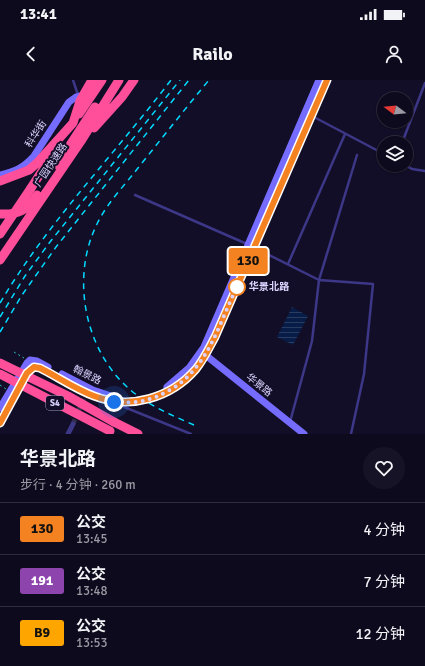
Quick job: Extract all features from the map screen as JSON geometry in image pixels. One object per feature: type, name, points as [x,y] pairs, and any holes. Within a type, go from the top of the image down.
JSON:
[{"type":"highway","points":[[0,181],[29,170],[37,163],[73,123],[82,96],[92,80]]},
{"type":"highway","name":"广园快速路","points":[[0,234],[102,80]]},
{"type":"highway","points":[[0,214],[20,212],[30,205],[113,80]]},
{"type":"highway","name":"广园快速路","points":[[0,260],[81,141],[119,80]]},
{"type":"highway","points":[[81,141],[122,97],[134,80]]},
{"type":"highway","points":[[0,356],[47,382],[68,396]]},
{"type":"highway","name":"S4","points":[[0,362],[68,396],[138,434]]},
{"type":"highway","name":"S4","points":[[0,374],[113,432]]},
{"type":"street","points":[[203,354],[308,114],[319,80]]},
{"type":"street","points":[[308,114],[327,80]]},
{"type":"street","name":"科华街","points":[[0,175],[15,171],[27,163],[34,156],[69,102],[76,97],[82,96]]},
{"type":"street","name":"翰景路","points":[[30,360],[43,364],[99,398],[118,400],[140,398],[160,390],[179,378],[203,354]]},
{"type":"street","name":"华景路","points":[[203,354],[304,434]]},
{"type":"street","points":[[0,408],[22,369],[30,360]]},
{"type":"street","name":"翰景路","points":[[0,423],[27,373],[34,367],[44,370],[87,390]]},
{"type":"street","points":[[68,434],[73,424]]},
{"type":"lane","points":[[73,80],[77,92],[82,96]]},
{"type":"lane","points":[[405,136],[425,83]]},
{"type":"lane","points":[[308,114],[377,150]]},
{"type":"lane","points":[[288,264],[345,134]]},
{"type":"lane","points":[[290,422],[312,341],[319,280],[357,155]]},
{"type":"lane","points":[[413,169],[425,171]]},
{"type":"lane","points":[[135,195],[251,246],[319,280],[373,284],[364,374],[350,434]]},
{"type":"lane","points":[[118,400],[124,407],[191,434]]},
{"type":"path","points":[[14,352],[30,360]]},
{"type":"water","points":[[292,307],[308,316],[293,345],[277,337]]},
{"type":"tunnel","points":[[73,424],[86,393]]},
{"type":"railway","points":[[0,303],[19,273],[60,217],[171,80]]},
{"type":"railway","points":[[0,317],[25,276],[50,242],[180,80]]},
{"type":"railway","points":[[0,332],[22,295],[56,247],[189,80]]},
{"type":"railway","points":[[194,425],[175,417],[138,396],[122,382],[109,366],[98,347],[90,328],[84,285],[85,264],[89,244],[101,216],[116,195],[209,80]]},
{"type":"bus line","name":"130","points":[[0,423],[27,373],[32,367],[40,368],[86,393],[114,402],[137,402],[159,396],[179,384],[197,368],[206,355],[215,337],[327,80]]},
{"type":"place","name":"华景北路","points":[[237,287]]},
{"type":"route","points":[[114,402],[137,402],[151,399],[179,384],[192,373],[206,355],[237,287]]}]
